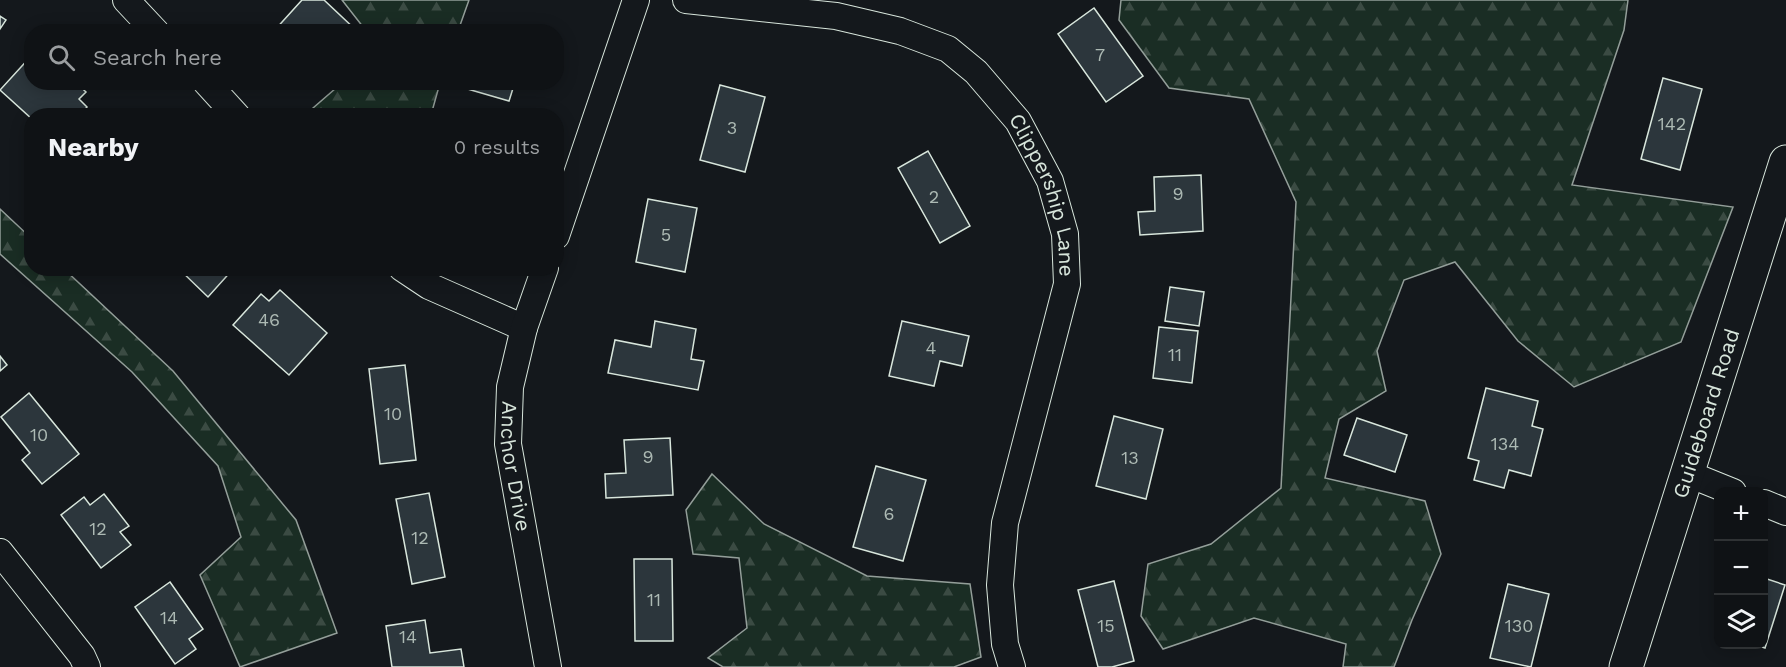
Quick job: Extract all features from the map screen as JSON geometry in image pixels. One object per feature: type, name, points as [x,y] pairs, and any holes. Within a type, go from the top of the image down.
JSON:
[{"type":"street","points":[[126,0],[148,24]]},
{"type":"street","points":[[564,212],[636,0]]},
{"type":"street","name":"Clippership Lane","points":[[686,0],[836,16],[900,31],[948,49],[976,72],[1018,121],[1050,181],[1065,234],[1067,284],[1005,523],[1000,585],[1005,644],[1012,667]]},
{"type":"street","points":[[213,90],[230,108]]},
{"type":"street","name":"Guideboard Road","points":[[1626,667],[1786,162]]},
{"type":"street","points":[[414,276],[429,286],[524,328]]},
{"type":"street","name":"Anchor Drive","points":[[542,276],[524,328],[510,387],[508,444],[548,667]]},
{"type":"street","points":[[1686,473],[1721,487]]},
{"type":"street","points":[[1768,505],[1786,512]]},
{"type":"street","points":[[0,552],[82,656],[87,667]]},
{"type":"green space","points":[[342,0],[469,0],[460,24],[361,24]]},
{"type":"green space","points":[[1121,0],[1628,0],[1624,30],[1572,185],[1733,207],[1681,342],[1574,387],[1518,341],[1455,262],[1404,280],[1377,351],[1386,391],[1339,419],[1325,478],[1425,501],[1441,554],[1394,667],[1343,667],[1346,644],[1254,618],[1163,649],[1141,616],[1148,564],[1211,544],[1281,488],[1296,202],[1249,99],[1169,88],[1119,20]]},
{"type":"green space","points":[[334,90],[438,90],[433,108],[313,108]]},
{"type":"green space","points":[[0,209],[24,231],[24,275],[0,254]]},
{"type":"green space","points":[[25,276],[71,276],[173,371],[296,520],[337,633],[240,667],[200,575],[241,537],[218,466],[132,372]]},
{"type":"green space","points":[[712,474],[764,524],[867,576],[970,584],[981,657],[954,667],[723,667],[708,658],[747,628],[739,558],[693,554],[686,510]]},
{"type":"building","points":[[302,0],[324,0],[350,24],[280,24]]},
{"type":"building","points":[[1094,8],[1143,76],[1106,102],[1058,34]]},
{"type":"building","points":[[0,16],[6,20],[0,29]]},
{"type":"building","points":[[24,64],[24,90],[84,90],[86,92],[79,99],[87,107],[24,108],[24,112],[0,90]]},
{"type":"building","points":[[1663,78],[1702,89],[1680,170],[1641,159]]},
{"type":"building","points":[[720,85],[765,97],[745,172],[700,160]]},
{"type":"building","points":[[471,90],[512,90],[509,101]]},
{"type":"building","points":[[928,151],[970,226],[940,243],[898,168]]},
{"type":"building","points":[[1201,175],[1203,231],[1140,235],[1138,212],[1155,211],[1154,177]]},
{"type":"building","points":[[648,199],[697,208],[685,272],[636,262]]},
{"type":"building","points":[[186,276],[227,276],[208,297]]},
{"type":"building","points":[[1170,287],[1204,292],[1199,326],[1165,321]]},
{"type":"building","points":[[280,290],[327,333],[289,375],[233,325],[261,294],[269,301]]},
{"type":"building","points":[[655,321],[696,329],[691,359],[704,361],[698,390],[608,373],[615,340],[651,347]]},
{"type":"building","points":[[902,321],[969,336],[962,366],[940,361],[934,386],[889,376]]},
{"type":"building","points":[[1159,327],[1198,331],[1192,383],[1153,378]]},
{"type":"building","points":[[0,356],[7,365],[0,371]]},
{"type":"building","points":[[405,365],[416,460],[380,464],[369,369]]},
{"type":"building","points":[[1486,388],[1538,401],[1532,426],[1543,429],[1531,476],[1509,470],[1504,488],[1474,480],[1479,461],[1468,458]]},
{"type":"building","points":[[29,393],[79,454],[42,484],[22,460],[30,453],[1,417]]},
{"type":"building","points":[[1114,416],[1163,429],[1146,499],[1096,486]]},
{"type":"building","points":[[1357,418],[1407,435],[1395,472],[1344,455]]},
{"type":"building","points":[[670,438],[673,495],[606,498],[605,474],[626,473],[624,440]]},
{"type":"building","points":[[876,466],[926,480],[903,561],[853,547]]},
{"type":"building","points":[[429,493],[445,577],[412,584],[396,499]]},
{"type":"building","points":[[104,494],[129,526],[120,532],[131,545],[101,568],[61,515],[84,497],[90,505]]},
{"type":"building","points":[[634,559],[672,559],[673,641],[635,641]]},
{"type":"building","points":[[1768,579],[1785,585],[1768,639]]},
{"type":"building","points":[[1114,581],[1134,661],[1112,667],[1098,667],[1078,590]]},
{"type":"building","points":[[170,582],[203,629],[189,639],[196,649],[175,664],[135,607]]},
{"type":"building","points":[[1508,584],[1549,594],[1531,667],[1490,658]]},
{"type":"building","points":[[425,620],[430,653],[461,649],[464,667],[392,667],[386,626]]}]
